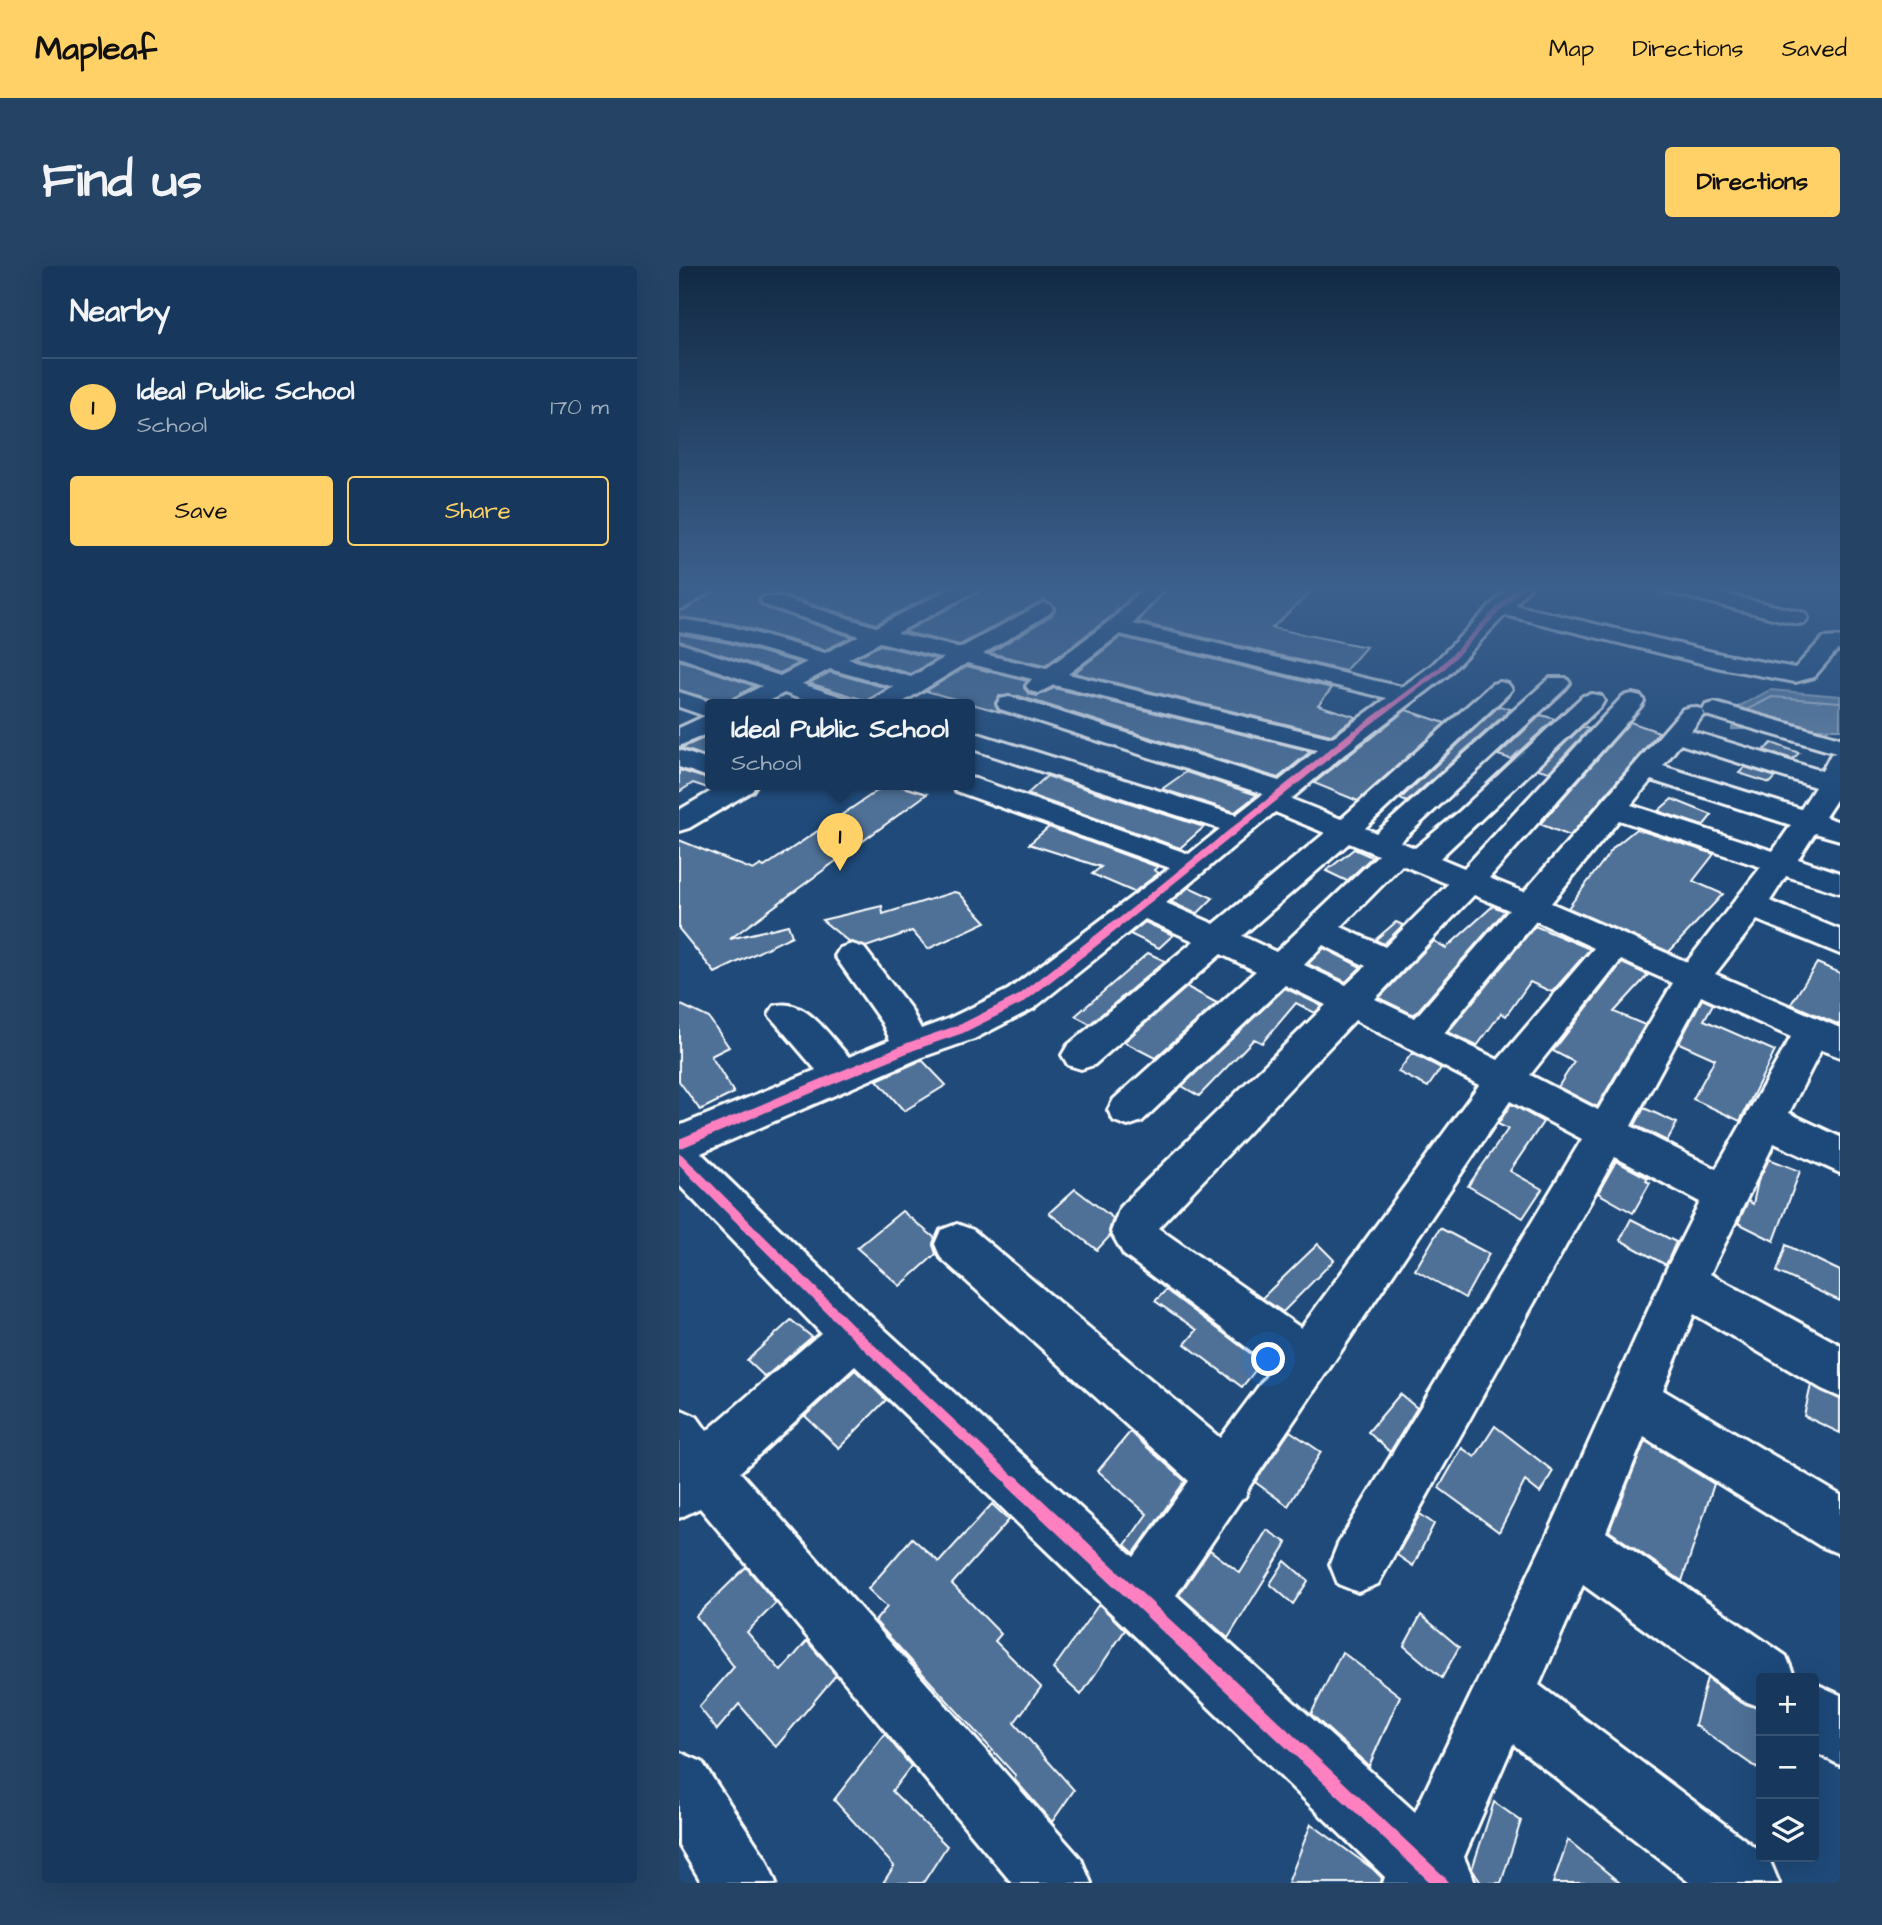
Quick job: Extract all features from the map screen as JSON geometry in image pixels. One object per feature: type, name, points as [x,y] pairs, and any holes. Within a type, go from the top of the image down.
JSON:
[{"type":"street","points":[[711,661],[822,699]]},
{"type":"street","points":[[755,699],[826,661]]},
{"type":"street","points":[[834,661],[913,685]]},
{"type":"street","points":[[890,699],[951,661]]},
{"type":"street","points":[[986,661],[1337,747]]},
{"type":"street","points":[[975,727],[1072,661]]},
{"type":"street","points":[[1263,661],[1406,695]]},
{"type":"street","points":[[679,1144],[843,1074],[992,1016],[1021,999],[1193,866],[1337,747],[1448,661]]},
{"type":"street","points":[[1717,661],[1795,675],[1806,673],[1816,661]]},
{"type":"street","points":[[1128,1110],[1280,969],[1399,852],[1558,683]]},
{"type":"street","points":[[1081,1055],[1345,831],[1500,689]]},
{"type":"street","points":[[679,699],[705,708]]},
{"type":"street","points":[[1399,852],[1470,817],[1592,701]]},
{"type":"street","points":[[1307,1363],[1140,1241],[1133,1233],[1136,1221],[1469,881],[1632,701]]},
{"type":"street","points":[[679,1158],[855,1334],[1138,1600],[1427,1878],[1683,1283],[1725,1194],[1765,1119],[1826,1037],[1528,906],[1345,831],[1277,796],[1009,704]]},
{"type":"street","points":[[1694,719],[1840,746]]},
{"type":"street","points":[[1420,1037],[1644,769],[1694,719]]},
{"type":"street","points":[[1358,1564],[1539,1254],[1693,978],[1751,905],[1837,776],[1694,719]]},
{"type":"street","points":[[679,738],[705,725]]},
{"type":"street","points":[[975,741],[1240,827]]},
{"type":"street","points":[[679,758],[705,768]]},
{"type":"street","points":[[1644,769],[1840,831]]},
{"type":"street","points":[[975,788],[1193,866]]},
{"type":"street","points":[[679,822],[733,790]]},
{"type":"street","points":[[1612,807],[1840,883]]},
{"type":"street","points":[[1142,905],[1219,938],[1420,1037],[1725,1194]]},
{"type":"street","points":[[1751,905],[1840,943]]},
{"type":"street","points":[[1319,930],[1389,963]]},
{"type":"street","points":[[1138,1600],[1226,1479],[1503,1081],[1616,944]]},
{"type":"street","points":[[852,956],[897,1017],[912,1046]]},
{"type":"street","points":[[786,1015],[843,1074]]},
{"type":"street","points":[[1765,1119],[1840,1156]]},
{"type":"street","points":[[957,1244],[1226,1479]]},
{"type":"street","points":[[1683,1283],[1840,1371]]},
{"type":"street","points":[[855,1334],[687,1465],[1057,1883]]},
{"type":"street","points":[[1634,1402],[1840,1526]]},
{"type":"street","points":[[1573,1543],[1757,1673]]},
{"type":"street","points":[[1504,1697],[1745,1883]]},
{"type":"street","points":[[1819,1717],[1840,1732]]},
{"type":"street","points":[[679,1785],[742,1883]]},
{"type":"water","points":[[1770,690],[1840,696],[1840,729],[1732,729],[1736,708]]},
{"type":"building","points":[[679,661],[755,686],[732,699],[709,699],[679,690]]},
{"type":"building","points":[[744,661],[800,663],[780,673]]},
{"type":"building","points":[[867,661],[933,661],[911,674]]},
{"type":"building","points":[[1026,661],[1051,661],[1045,666]]},
{"type":"building","points":[[1089,661],[1222,661],[1332,688],[1318,705],[1356,717],[1331,735],[1074,673]]},
{"type":"building","points":[[1305,661],[1353,661],[1345,671]]},
{"type":"building","points":[[967,666],[1027,681],[1024,688],[1029,694],[1037,696],[1054,688],[1311,751],[1278,778],[1019,696],[999,696],[995,703],[999,711],[1011,715],[975,705],[975,699],[954,699],[926,691]]},
{"type":"building","points":[[830,672],[887,688],[871,699],[861,699],[809,683]]},
{"type":"building","points":[[1499,706],[1511,709],[1407,802],[1400,799]]},
{"type":"building","points":[[1406,710],[1445,723],[1358,801],[1314,783]]},
{"type":"building","points":[[1541,715],[1555,719],[1511,759],[1498,755]]},
{"type":"building","points":[[1630,722],[1659,732],[1570,836],[1540,824]]},
{"type":"building","points":[[1582,727],[1589,729],[1549,772],[1538,769]]},
{"type":"building","points":[[705,738],[705,756],[681,748]]},
{"type":"building","points":[[1772,743],[1799,753],[1793,759],[1764,750]]},
{"type":"building","points":[[1745,767],[1776,777],[1770,783],[1739,773]]},
{"type":"building","points":[[679,770],[705,778],[705,787],[693,783],[679,792]]},
{"type":"building","points":[[1186,772],[1257,795],[1235,812],[1162,789]]},
{"type":"building","points":[[1047,776],[1204,827],[1180,848],[1027,794]]},
{"type":"building","points":[[879,790],[914,790],[927,794],[730,939],[788,925],[792,936],[715,973],[679,929],[679,840],[753,870],[761,865],[764,867]]},
{"type":"building","points":[[1672,799],[1712,815],[1703,826],[1658,811]]},
{"type":"building","points":[[1049,827],[1158,867],[1154,870],[1159,873],[1134,892],[1092,874],[1101,867],[1029,844]]},
{"type":"building","points":[[1636,829],[1714,854],[1693,881],[1723,894],[1669,952],[1568,908],[1614,847]]},
{"type":"building","points":[[1354,849],[1372,857],[1347,881],[1326,871]]},
{"type":"building","points":[[1189,887],[1213,898],[1197,914],[1171,902]]},
{"type":"building","points":[[954,892],[959,893],[986,922],[928,949],[912,931],[866,947],[849,942],[822,920],[882,906],[883,914]]},
{"type":"building","points":[[1493,906],[1505,911],[1414,1015],[1379,998],[1434,941],[1446,948]]},
{"type":"building","points":[[1145,922],[1173,935],[1159,948],[1130,934]]},
{"type":"building","points":[[1396,922],[1403,925],[1384,944],[1375,940]]},
{"type":"building","points":[[1535,926],[1590,949],[1552,992],[1530,982],[1506,1016],[1501,1013],[1477,1046],[1448,1032]]},
{"type":"building","points":[[1324,948],[1361,967],[1346,982],[1308,964]]},
{"type":"building","points":[[1148,953],[1165,961],[1090,1024],[1075,1016]]},
{"type":"building","points":[[1622,963],[1648,975],[1614,1012],[1645,1025],[1597,1107],[1558,1087],[1574,1062],[1553,1051]]},
{"type":"building","points":[[1817,963],[1840,973],[1840,1025],[1791,1004]]},
{"type":"building","points":[[1187,987],[1217,1003],[1155,1058],[1124,1042]]},
{"type":"building","points":[[1285,988],[1322,1006],[1315,1013],[1296,1003],[1262,1043],[1254,1039],[1199,1096],[1182,1086]]},
{"type":"building","points":[[1702,999],[1713,1004],[1704,1020],[1775,1051],[1740,1121],[1693,1099],[1715,1059],[1679,1043]]},
{"type":"building","points":[[679,1004],[709,1018],[729,1047],[711,1056],[734,1093],[700,1110],[679,1081]]},
{"type":"building","points":[[1412,1053],[1441,1068],[1428,1087],[1398,1072]]},
{"type":"building","points":[[922,1060],[946,1085],[904,1111],[877,1080]]},
{"type":"building","points":[[1511,1104],[1543,1122],[1510,1171],[1542,1189],[1523,1218],[1468,1186],[1508,1129],[1498,1124]]},
{"type":"building","points":[[1644,1108],[1677,1123],[1667,1141],[1635,1125]]},
{"type":"building","points":[[1769,1159],[1800,1171],[1774,1241],[1738,1223],[1748,1201],[1753,1204],[1758,1181]]},
{"type":"building","points":[[1616,1161],[1648,1178],[1646,1181],[1650,1183],[1633,1213],[1598,1193]]},
{"type":"building","points":[[1075,1189],[1113,1218],[1110,1236],[1097,1250],[1049,1213]]},
{"type":"building","points":[[902,1211],[935,1238],[933,1245],[936,1254],[900,1286],[857,1248]]},
{"type":"building","points":[[1631,1219],[1676,1242],[1666,1265],[1620,1240]]},
{"type":"building","points":[[1440,1228],[1489,1254],[1465,1298],[1415,1270]]},
{"type":"building","points":[[1318,1244],[1334,1260],[1283,1312],[1262,1298]]},
{"type":"building","points":[[1786,1245],[1840,1271],[1840,1301],[1777,1272]]},
{"type":"building","points":[[1166,1290],[1262,1362],[1242,1387],[1185,1344],[1197,1330],[1155,1301]]},
{"type":"building","points":[[791,1320],[812,1337],[765,1377],[747,1360]]},
{"type":"building","points":[[855,1370],[886,1400],[839,1448],[805,1416]]},
{"type":"building","points":[[1811,1385],[1840,1399],[1840,1433],[1804,1416]]},
{"type":"building","points":[[1400,1394],[1417,1408],[1390,1452],[1368,1432]]},
{"type":"building","points":[[1495,1426],[1553,1471],[1540,1493],[1525,1481],[1499,1532],[1439,1488],[1462,1448],[1475,1457]]},
{"type":"building","points":[[1290,1431],[1321,1452],[1288,1506],[1255,1482]]},
{"type":"building","points":[[1130,1432],[1185,1481],[1134,1553],[1125,1545],[1147,1514],[1098,1471]]},
{"type":"building","points":[[1645,1441],[1714,1484],[1682,1581],[1609,1531]]},
{"type":"building","points":[[992,1504],[1009,1520],[952,1584],[1001,1634],[995,1641],[1041,1687],[1014,1723],[1074,1790],[1052,1822],[1014,1779],[1016,1776],[875,1621],[887,1607],[868,1589],[912,1538],[939,1562]]},
{"type":"building","points":[[1420,1514],[1434,1524],[1413,1566],[1397,1555]]},
{"type":"building","points":[[1267,1530],[1287,1543],[1228,1638],[1179,1595],[1210,1550],[1240,1573]]},
{"type":"building","points":[[1285,1561],[1308,1581],[1293,1604],[1270,1584]]},
{"type":"building","points":[[746,1567],[776,1603],[747,1632],[781,1671],[807,1641],[836,1675],[776,1747],[739,1704],[717,1730],[699,1707],[734,1667],[696,1616]]},
{"type":"building","points":[[1099,1604],[1125,1630],[1081,1695],[1053,1669]]},
{"type":"building","points":[[1421,1615],[1459,1647],[1442,1678],[1404,1646]]},
{"type":"building","points":[[1342,1652],[1400,1696],[1369,1766],[1311,1714]]},
{"type":"building","points":[[1707,1678],[1740,1702],[1756,1707],[1756,1768],[1695,1725]]},
{"type":"building","points":[[885,1734],[911,1766],[892,1791],[947,1846],[923,1883],[883,1883],[894,1866],[834,1800]]},
{"type":"building","points":[[1494,1802],[1521,1821],[1501,1883],[1481,1883],[1472,1869]]},
{"type":"building","points":[[1311,1824],[1373,1869],[1382,1878],[1381,1883],[1288,1883]]},
{"type":"building","points":[[1568,1840],[1620,1883],[1553,1883]]},
{"type":"cycle path","points":[[679,1144],[912,1046],[961,1029],[1021,999],[1193,866],[1337,747],[1448,661]]},
{"type":"cycle path","points":[[679,1158],[855,1334],[1441,1883]]},
{"type":"place","name":"Ideal Public School","points":[[840,871]]}]
